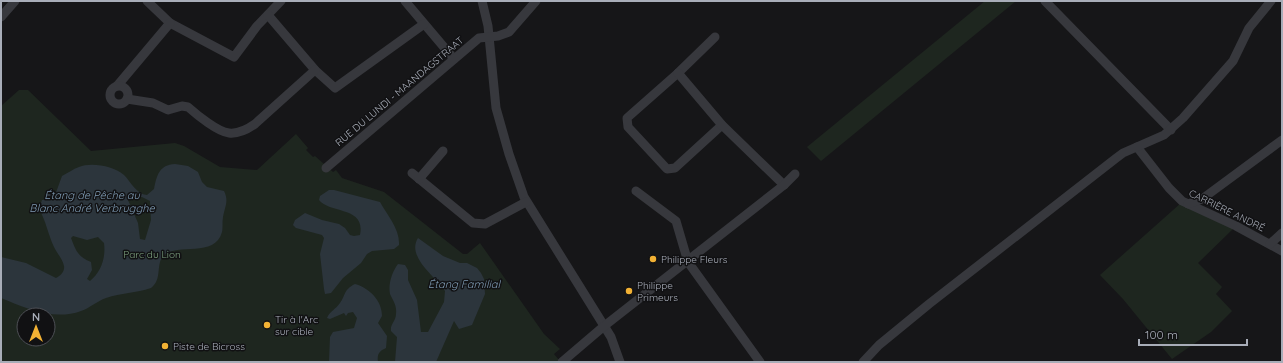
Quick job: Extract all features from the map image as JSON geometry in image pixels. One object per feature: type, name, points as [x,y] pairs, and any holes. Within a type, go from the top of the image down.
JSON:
[{"type":"street","points":[[1,17],[15,1]]},
{"type":"street","points":[[147,1],[170,23],[234,57],[281,1]]},
{"type":"street","points":[[405,1],[454,59]]},
{"type":"street","points":[[482,1],[489,36],[496,108],[509,154],[526,202],[611,337],[620,362]]},
{"type":"street","name":"RUE DU LUNDI - MAANDAGSTRAAT","points":[[326,168],[479,38],[498,36],[509,32],[536,1]]},
{"type":"street","points":[[1045,1],[1171,130]]},
{"type":"street","points":[[863,362],[879,345],[973,269],[1120,155],[1158,139],[1171,130],[1199,102],[1229,66],[1249,28],[1271,1]]},
{"type":"street","points":[[268,15],[315,70],[335,88],[424,24]]},
{"type":"street","points":[[170,23],[117,86],[113,88],[110,94],[111,99],[114,102],[120,104],[127,99],[152,103],[168,110],[182,106],[188,108],[228,133],[237,132],[247,129],[255,124],[315,70]]},
{"type":"street","points":[[715,36],[678,74],[626,118],[628,127],[667,169],[675,168],[722,125]]},
{"type":"street","points":[[678,74],[722,125],[784,185]]},
{"type":"street","points":[[117,86],[123,87],[126,90],[128,94],[127,99]]},
{"type":"street","points":[[1188,204],[1202,199],[1282,140]]},
{"type":"street","name":"CARRIÈRE ANDRÉ","points":[[1137,147],[1172,192],[1188,204],[1236,226],[1282,251]]},
{"type":"street","points":[[419,179],[443,151]]},
{"type":"street","points":[[412,173],[473,223],[485,224],[526,202]]},
{"type":"street","points":[[562,362],[784,185],[795,174]]},
{"type":"street","points":[[636,191],[676,221],[688,262],[760,362]]},
{"type":"street","points":[[1270,244],[1282,233]]},
{"type":"green space","points":[[985,1],[1016,1],[821,161],[807,147]]},
{"type":"green space","name":"Parc du Lion","points":[[19,90],[28,90],[91,151],[175,143],[184,146],[220,167],[257,170],[296,134],[308,148],[306,150],[333,172],[336,170],[342,178],[384,192],[463,254],[467,254],[480,243],[544,334],[560,349],[554,354],[559,360],[556,362],[1,362],[1,106]]},
{"type":"green space","points":[[1181,203],[1235,227],[1198,263],[1222,287],[1216,294],[1232,311],[1211,332],[1172,359],[1123,299],[1100,275]]},
{"type":"water","name":"Étang de Pêche au Blanc André Verbrugghe","points":[[175,164],[188,166],[198,172],[202,182],[207,187],[224,191],[226,204],[222,232],[218,240],[212,245],[204,248],[170,252],[164,255],[161,259],[157,280],[151,288],[106,298],[84,310],[71,314],[56,315],[56,307],[23,307],[1,298],[1,257],[26,263],[56,278],[63,272],[63,264],[54,247],[39,209],[42,200],[54,198],[62,176],[84,166],[96,165],[109,167],[120,172],[137,190],[147,195],[154,189],[156,179],[165,166]],"holes":[[[130,197],[142,197],[150,201],[151,220],[145,240],[140,239],[138,223],[128,200]],[[73,236],[87,240],[98,237],[104,243],[102,264],[100,269],[90,281],[87,279],[92,270],[91,262],[83,258],[78,253],[71,238]]]},
{"type":"water","points":[[329,190],[380,202],[395,228],[399,239],[399,245],[394,249],[372,251],[367,254],[361,263],[343,278],[331,293],[325,294],[320,254],[324,238],[322,235],[296,228],[293,225],[295,220],[305,213],[322,220],[339,224],[345,228],[350,235],[360,235],[358,219],[353,215],[324,204],[319,200],[320,196]]},
{"type":"water","name":"Étang Familial","points":[[418,238],[443,256],[460,263],[467,263],[477,268],[484,279],[485,294],[472,325],[459,329],[454,321],[436,362],[395,362],[397,337],[391,329],[396,316],[396,308],[390,294],[390,282],[392,274],[398,264],[405,265],[408,270],[408,280],[417,300],[421,332],[428,332],[444,302],[445,291],[424,266],[416,252],[415,245]]},
{"type":"water","points":[[355,284],[370,292],[380,305],[382,316],[378,323],[387,336],[386,348],[379,353],[378,362],[329,362],[330,337],[333,332],[354,328],[357,318],[353,312],[348,313],[346,316],[344,313],[330,319],[327,318],[340,303],[351,286]]},
{"type":"place","name":"Philippe Fleurs","points":[[653,259]]},
{"type":"place","name":"Philippe Primeurs","points":[[629,291]]},
{"type":"place","name":"Tir à l'Arc sur cible","points":[[267,325]]},
{"type":"place","name":"Piste de Bicross","points":[[165,346]]}]
